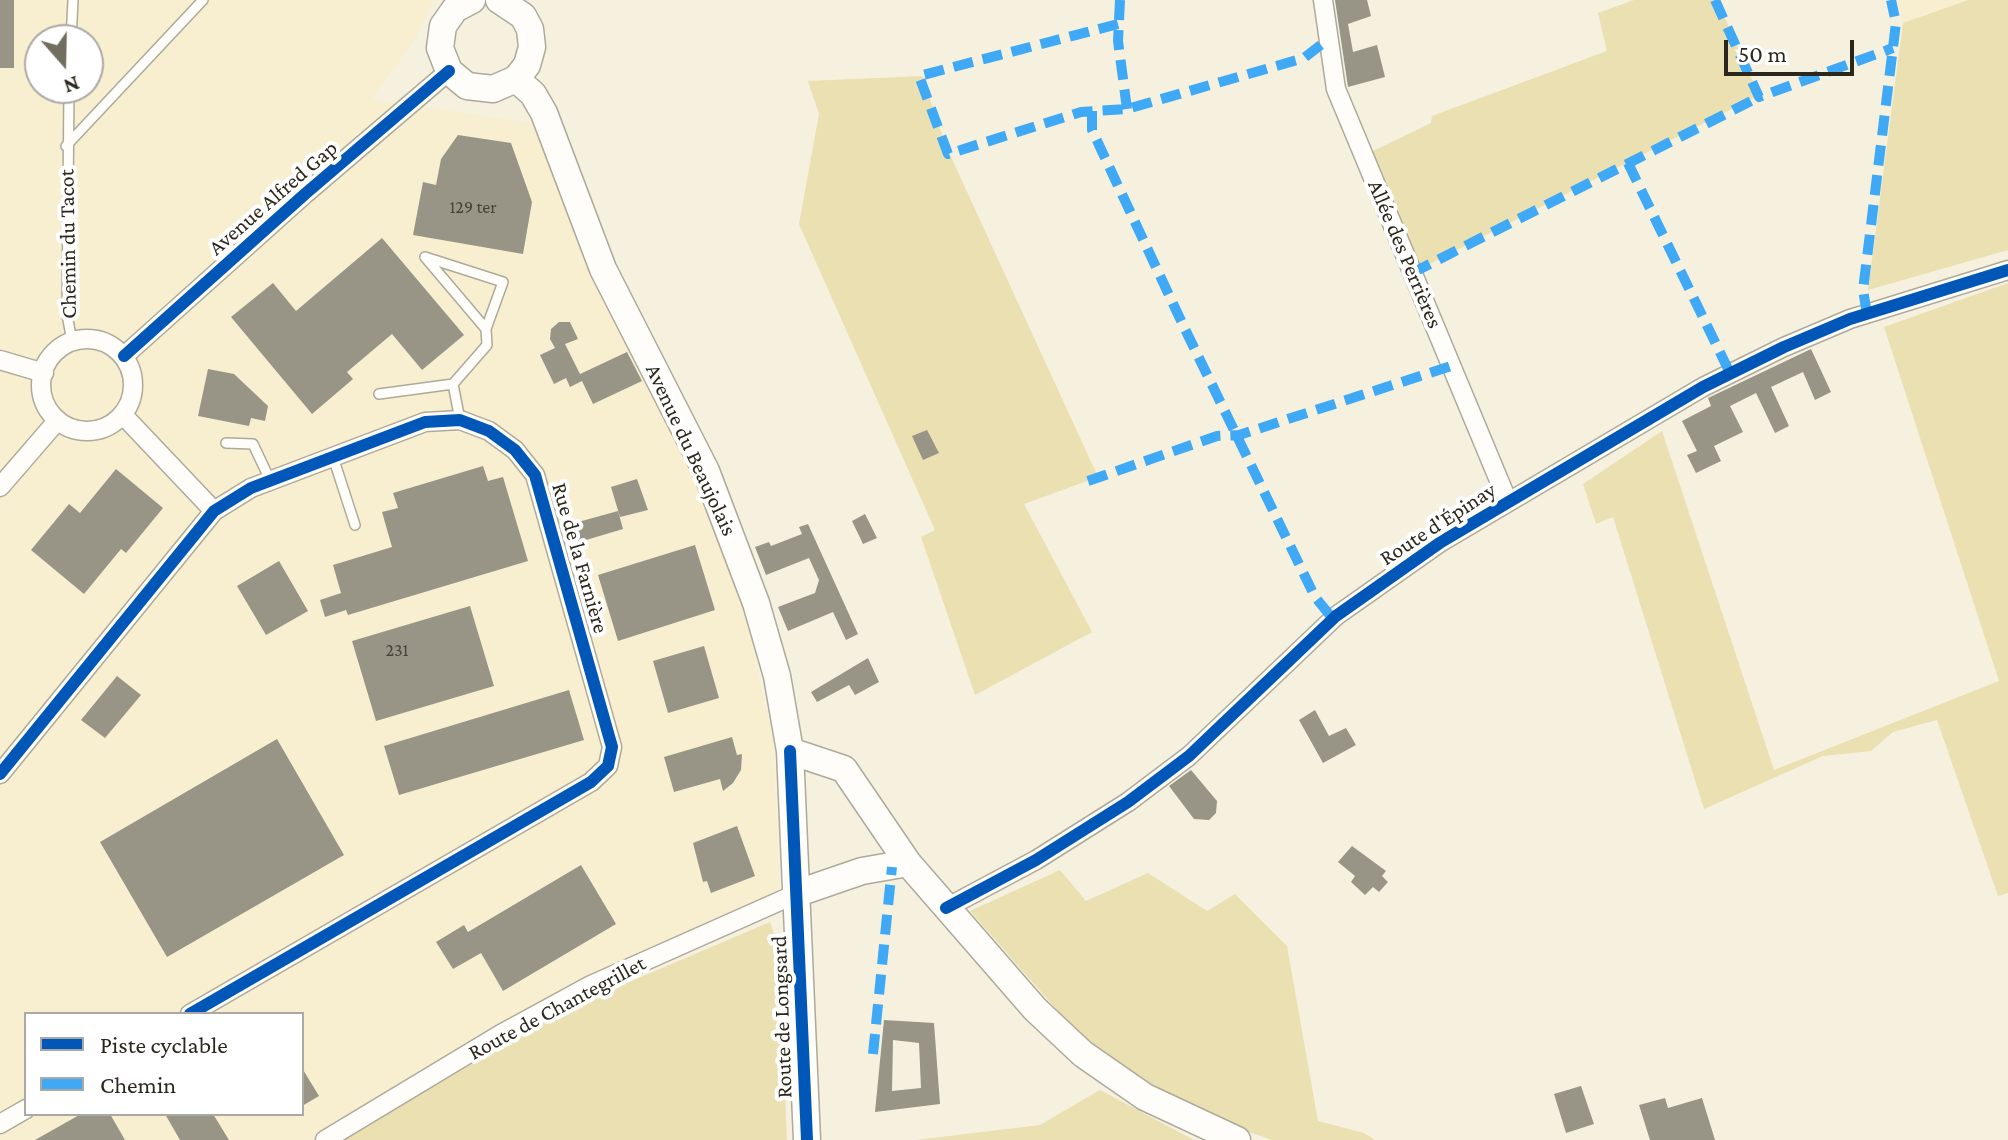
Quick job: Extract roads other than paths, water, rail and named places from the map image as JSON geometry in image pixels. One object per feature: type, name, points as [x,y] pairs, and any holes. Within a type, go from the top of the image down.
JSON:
[{"type":"main road","points":[[472,0],[455,9],[443,26],[440,48],[449,71],[467,86],[493,89],[516,79],[527,65],[532,47],[530,29],[523,16],[499,0]]},
{"type":"main road","name":"Avenue du Beaujolais","points":[[516,79],[533,94],[544,113],[603,269],[706,471],[731,530],[777,676],[790,751],[798,893]]},
{"type":"main road","points":[[790,751],[844,769],[908,863],[1035,1009],[1083,1054],[1145,1097],[1237,1140]]},
{"type":"main road","points":[[798,893],[862,871],[908,863]]},
{"type":"main road","name":"Route de Longsard","points":[[798,893],[807,1140]]},
{"type":"street","name":"Allée des Perrières","points":[[1323,0],[1336,89],[1508,502]]},
{"type":"street","name":"Avenue Alfred Gap","points":[[124,356],[449,71]]},
{"type":"street","name":"Route d'Épinay","points":[[946,908],[1036,860],[1128,802],[1189,756],[1336,616],[1441,542],[1703,387],[1784,347],[1850,319],[2008,270]]},
{"type":"street","points":[[72,341],[102,341],[124,356],[134,383],[131,400],[123,415],[108,427],[93,431],[71,429],[57,421],[43,398],[47,361],[58,349],[72,341]]},
{"type":"street","points":[[0,360],[44,373]]},
{"type":"street","points":[[123,415],[214,511]]},
{"type":"street","name":"Rue de la Farnière","points":[[0,774],[214,511],[270,480],[425,422],[460,420],[489,431],[515,450],[535,475],[612,747],[608,766],[591,782],[193,1012]]},
{"type":"street","points":[[0,487],[57,421]]},
{"type":"street","name":"Route de Chantegrillet","points":[[325,1140],[501,1034],[591,985],[798,893]]},
{"type":"street","points":[[0,1124],[24,1110]]},
{"type":"lane","points":[[72,24],[73,0]]},
{"type":"lane","points":[[66,146],[203,0]]},
{"type":"lane","name":"Chemin du Tacot","points":[[68,104],[67,315],[72,341]]},
{"type":"lane","points":[[379,394],[453,384],[487,345],[486,329],[503,282],[425,257],[486,329]]},
{"type":"lane","points":[[453,384],[460,420]]},
{"type":"lane","points":[[226,443],[253,444],[270,480]]},
{"type":"lane","points":[[333,457],[355,525]]}]
